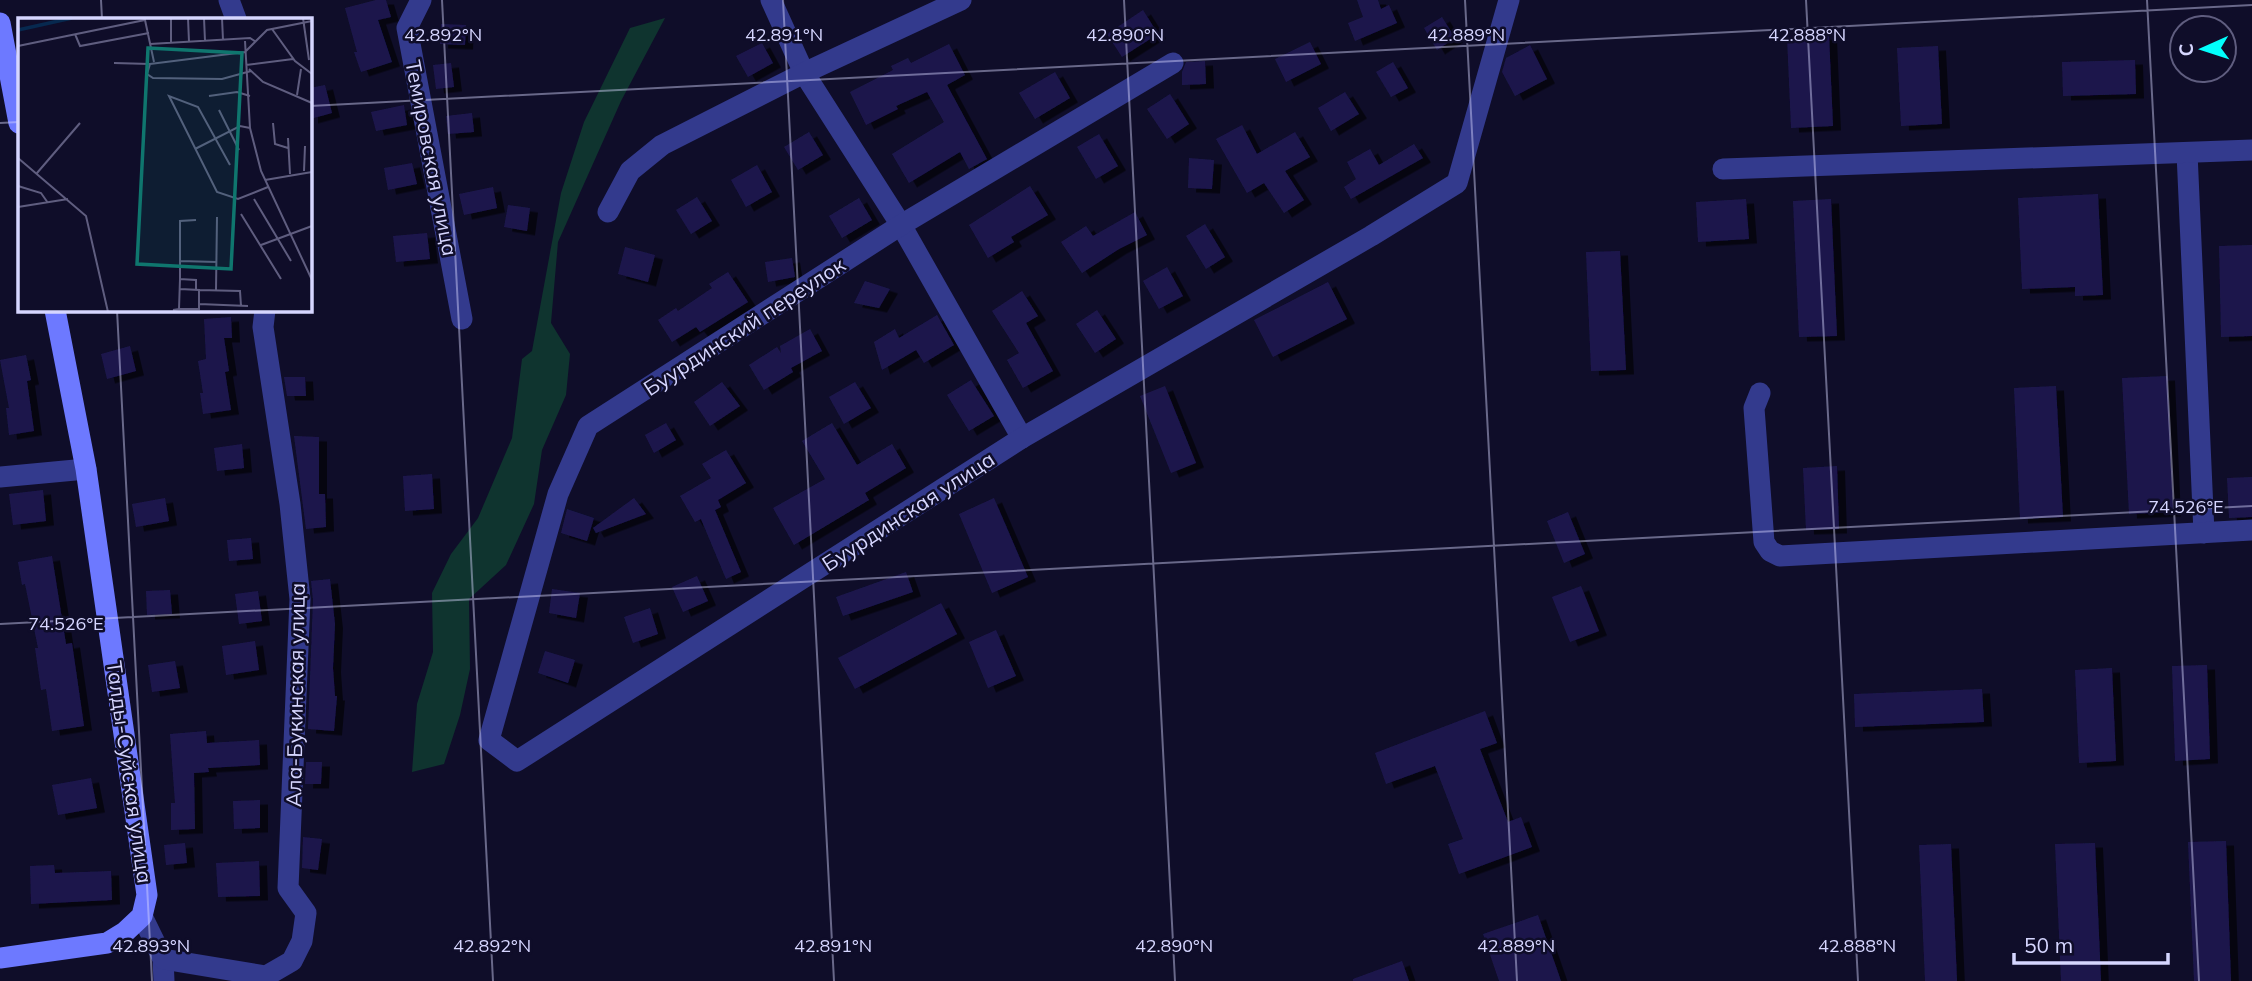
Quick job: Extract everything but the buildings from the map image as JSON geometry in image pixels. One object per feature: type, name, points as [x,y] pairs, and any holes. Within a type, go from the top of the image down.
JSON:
[{"type":"street","points":[[229,0],[236,18]]},
{"type":"street","name":"Темировская улица","points":[[421,0],[407,28],[462,319]]},
{"type":"street","points":[[771,0],[804,74],[901,225],[1022,438]]},
{"type":"street","points":[[608,212],[630,171],[662,145],[961,0]]},
{"type":"street","name":"Буурдинская улица","points":[[588,426],[558,494],[489,740],[517,761],[1022,438],[1371,236],[1457,183],[1508,0]]},
{"type":"street","points":[[0,23],[18,118]]},
{"type":"street","name":"Буурдинский переулок","points":[[588,426],[901,225],[1173,63]]},
{"type":"street","points":[[1723,169],[2252,150]]},
{"type":"street","points":[[2187,152],[2204,533]]},
{"type":"street","name":"Талды-Суйская улица","points":[[55,312],[86,468],[148,895],[142,916]]},
{"type":"street","name":"Ала-Букинская улица","points":[[163,959],[266,976],[292,961],[302,941],[306,913],[288,888],[300,598],[290,504],[263,327],[265,312]]},
{"type":"street","points":[[1760,393],[1754,408],[1764,542],[1770,551],[1780,556],[2252,530]]},
{"type":"street","points":[[0,477],[86,468]]},
{"type":"street","points":[[0,958],[107,943],[125,932],[142,916],[163,959],[164,981]]},
{"type":"green space","points":[[665,18],[621,101],[558,242],[551,323],[570,354],[566,395],[542,450],[534,504],[506,565],[469,599],[470,669],[460,715],[444,764],[412,772],[417,704],[433,652],[432,593],[451,554],[478,518],[512,438],[522,359],[532,351],[561,193],[584,122],[630,28]]}]
